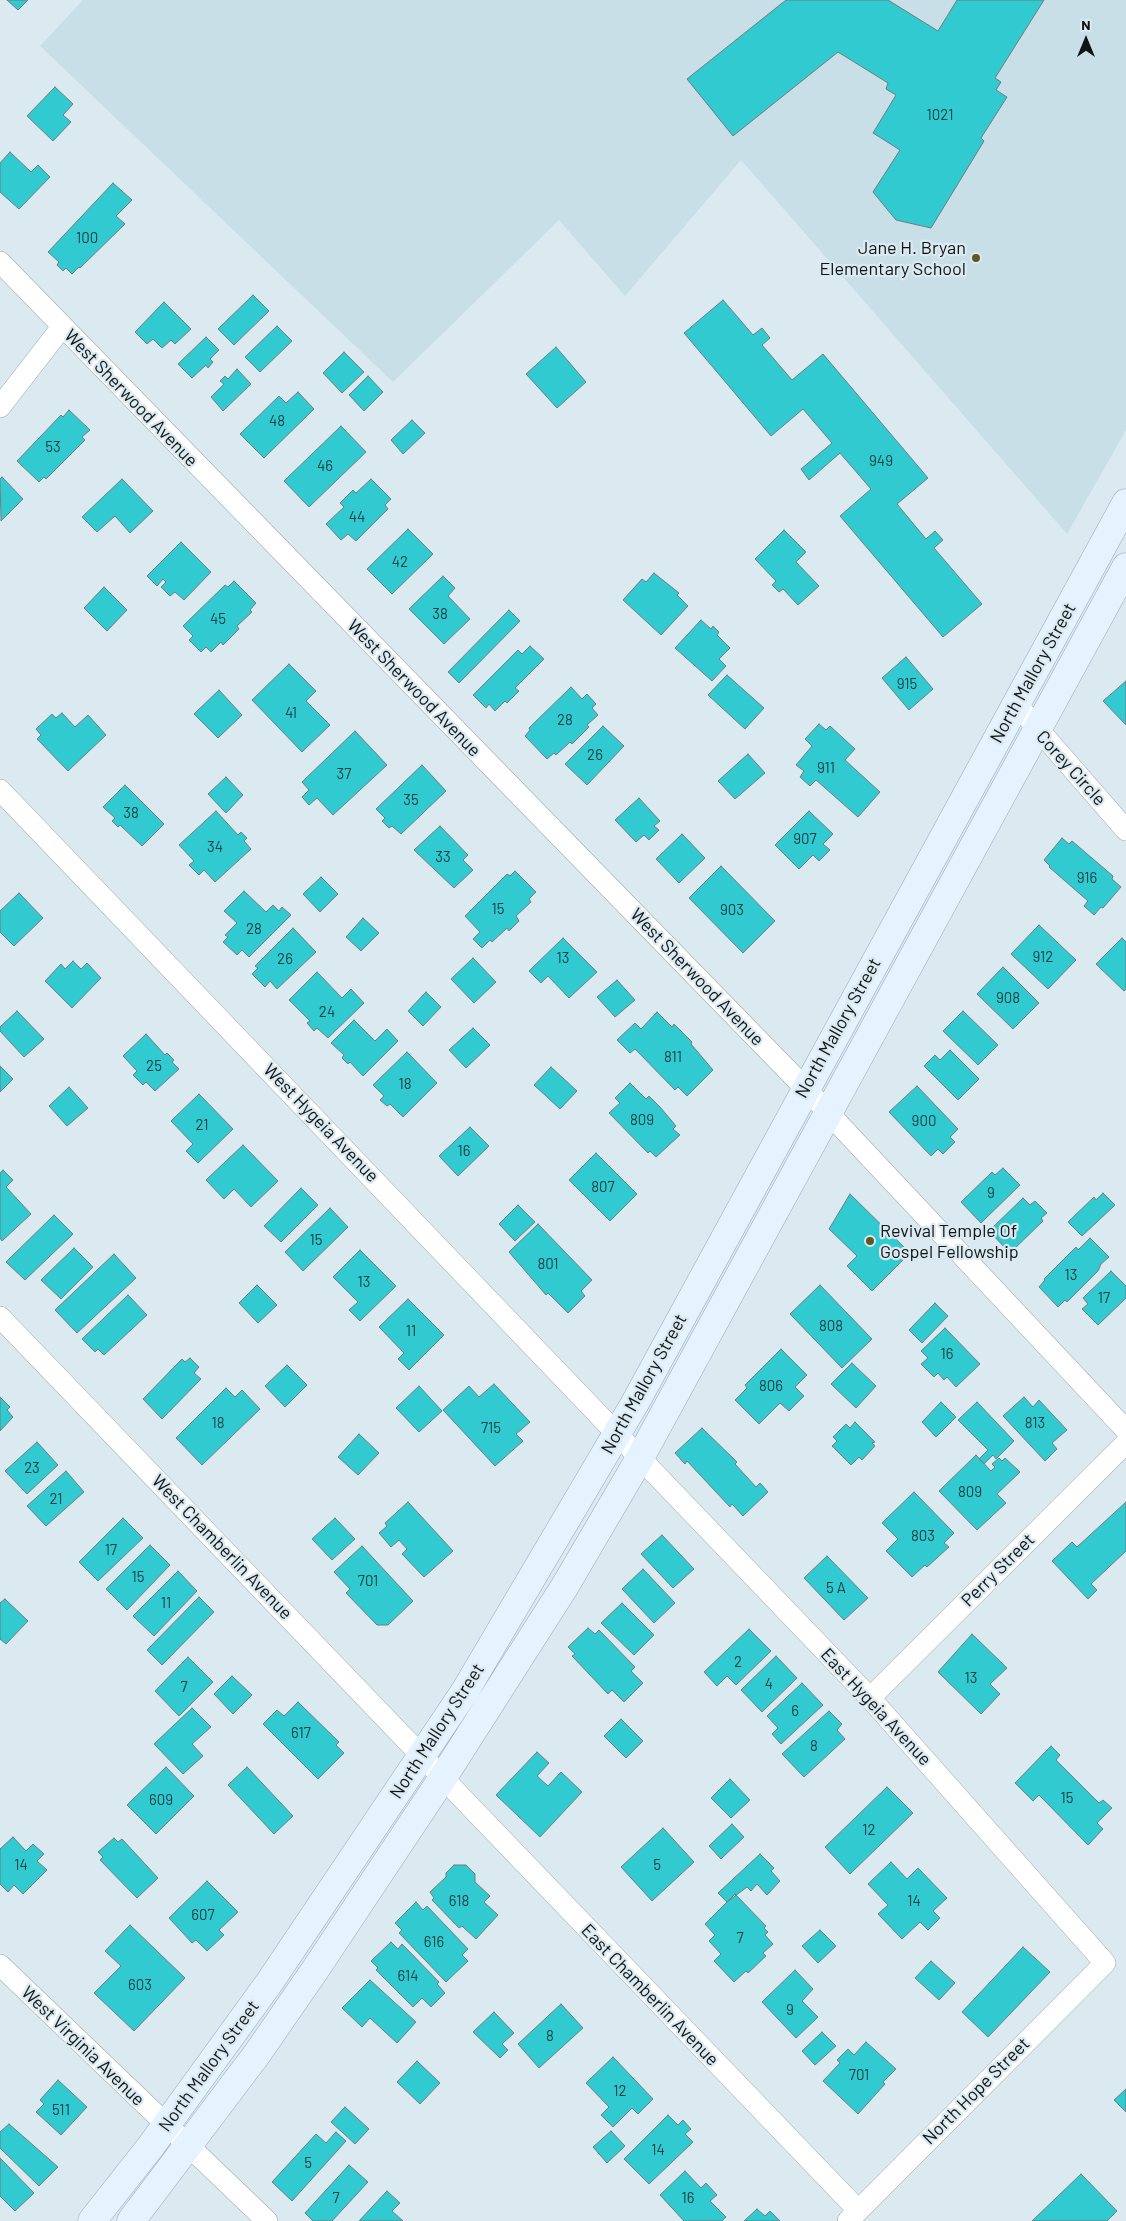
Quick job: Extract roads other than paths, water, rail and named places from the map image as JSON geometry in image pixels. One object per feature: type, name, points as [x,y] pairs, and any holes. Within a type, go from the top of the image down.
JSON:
[{"type":"main road","name":"North Mallory Street","points":[[92,2221],[166,2126],[269,1983],[465,1691],[618,1432],[805,1088],[1017,705],[1126,502]]},
{"type":"main road","name":"North Mallory Street","points":[[131,2221],[188,2148],[315,1970],[442,1779],[565,1586],[640,1458],[1126,567]]},
{"type":"street","name":"West Sherwood Avenue","points":[[0,262],[805,1088],[1126,1430]]},
{"type":"street","points":[[0,407],[62,327]]},
{"type":"street","name":"Corey Circle","points":[[1017,705],[1036,730],[1126,830]]},
{"type":"street","name":"West Hygeia Avenue","points":[[0,790],[618,1432],[640,1458]]},
{"type":"street","name":"West Chamberlin Avenue","points":[[0,1317],[442,1779]]},
{"type":"street","name":"Perry Street","points":[[870,1698],[1126,1443]]},
{"type":"street","name":"East Hygeia Avenue","points":[[640,1458],[870,1698],[1105,1962]]},
{"type":"street","name":"East Chamberlin Avenue","points":[[442,1779],[853,2216]]},
{"type":"street","name":"North Hope Street","points":[[853,2216],[1105,1962]]},
{"type":"street","name":"West Virginia Avenue","points":[[0,1965],[188,2148],[267,2221]]},
{"type":"place","name":"Jane H. Bryan Elementary School","points":[[976,258]]},
{"type":"place","name":"Revival Temple Of Gospel Fellowship","points":[[870,1241]]}]
